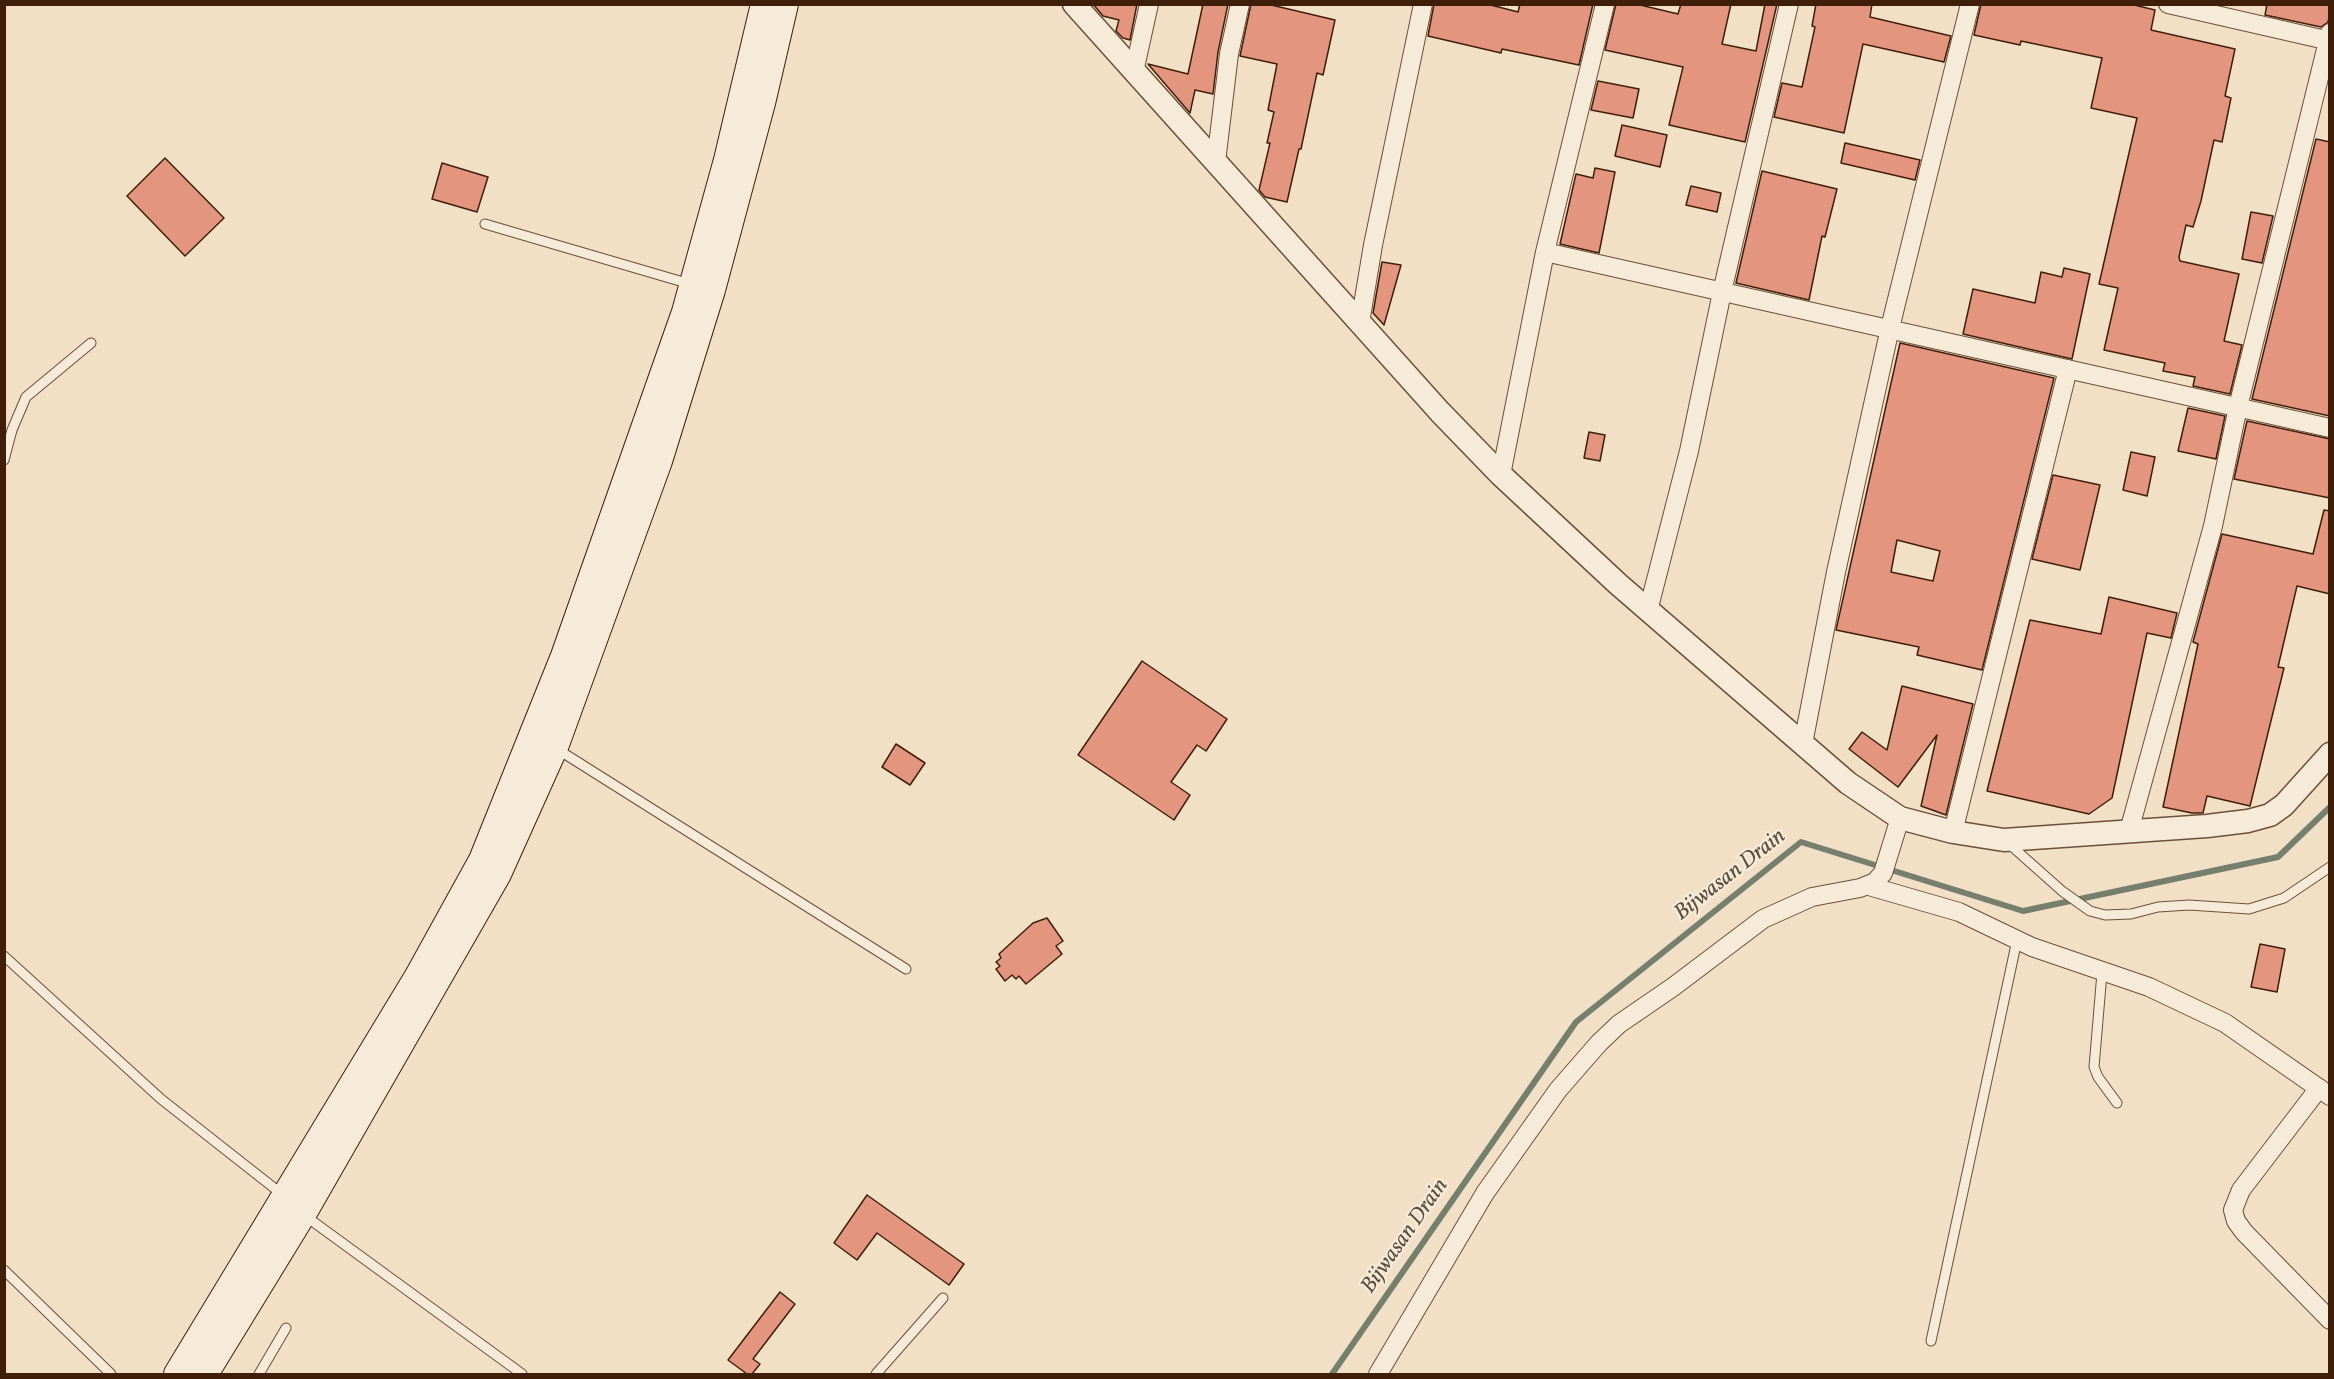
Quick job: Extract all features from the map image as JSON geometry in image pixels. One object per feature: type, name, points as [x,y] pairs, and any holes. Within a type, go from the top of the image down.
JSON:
[{"type":"main road","points":[[205,1374],[294,1205],[482,860],[564,656],[692,285],[764,4]]},
{"type":"main road","points":[[177,1374],[294,1205],[498,874],[555,747],[658,461],[705,312],[762,103],[785,4]]},
{"type":"street","points":[[1074,4],[1360,323],[1501,475],[1648,611],[1898,824],[2004,840],[2206,826],[2270,815],[2284,805],[2307,782],[2330,754]]},
{"type":"street","points":[[1134,72],[1149,4]]},
{"type":"street","points":[[1216,162],[1229,54],[1240,4]]},
{"type":"street","points":[[1360,323],[1373,245],[1423,4]]},
{"type":"street","points":[[1501,475],[1545,252],[1605,4]]},
{"type":"street","points":[[1648,611],[1689,452],[1722,292],[1789,4]]},
{"type":"street","points":[[1803,744],[1836,572],[1890,328],[1970,4]]},
{"type":"street","points":[[2129,831],[2213,526],[2238,408],[2329,38],[2168,4]]},
{"type":"street","points":[[1545,252],[2330,428]]},
{"type":"street","points":[[1953,832],[2068,369]]},
{"type":"street","points":[[1879,882],[1898,824]]},
{"type":"street","points":[[1378,1374],[1485,1193],[1558,1090],[1599,1043],[1619,1024],[1673,987],[1763,919],[1812,897],[1879,882],[1959,912],[2017,939],[2102,973],[2149,987],[2225,1023],[2324,1092],[2241,1190],[2233,1210],[2236,1221],[2244,1232],[2330,1320]]},
{"type":"lane","points":[[485,224],[692,285]]},
{"type":"lane","points":[[4,460],[12,430],[26,397],[91,343]]},
{"type":"lane","points":[[555,747],[906,969]]},
{"type":"lane","points":[[2004,840],[2062,891],[2090,910],[2116,915],[2158,907],[2249,909],[2284,898],[2330,867]]},
{"type":"lane","points":[[1931,1341],[2017,939]]},
{"type":"lane","points":[[4,956],[161,1099],[294,1205],[522,1374]]},
{"type":"lane","points":[[2102,973],[2094,1067],[2098,1077],[2117,1103]]},
{"type":"lane","points":[[4,1270],[111,1374]]},
{"type":"lane","points":[[876,1374],[943,1298]]},
{"type":"lane","points":[[259,1374],[286,1328]]},
{"type":"building","points":[[1093,4],[1137,4],[1130,40],[1123,38],[1116,31],[1119,20],[1103,16]]},
{"type":"building","points":[[1203,4],[1228,4],[1218,52],[1213,94],[1195,90],[1190,113],[1148,64],[1188,74]]},
{"type":"building","points":[[1251,4],[1267,4],[1335,20],[1323,75],[1317,73],[1287,202],[1265,197],[1259,190],[1270,143],[1267,143],[1274,112],[1268,110],[1277,64],[1240,56]]},
{"type":"building","points":[[1434,4],[1487,4],[1518,12],[1520,4],[1593,4],[1579,65],[1502,49],[1501,53],[1428,36]]},
{"type":"building","points":[[1616,4],[1636,4],[1678,14],[1681,4],[1731,4],[1722,44],[1756,51],[1765,4],[1777,4],[1745,142],[1669,125],[1683,67],[1605,50]]},
{"type":"building","points":[[1816,4],[1872,4],[1870,17],[1951,36],[1944,62],[1863,44],[1844,133],[1774,117],[1782,83],[1802,87],[1815,27],[1812,26]]},
{"type":"building","points":[[1981,4],[2130,4],[2155,10],[2151,30],[2235,49],[2225,96],[2231,98],[2222,142],[2214,140],[2201,201],[2193,227],[2186,225],[2179,257],[2180,261],[2239,274],[2224,341],[2242,345],[2230,394],[2193,386],[2195,377],[2163,371],[2165,363],[2104,350],[2118,288],[2099,284],[2137,118],[2091,108],[2102,58],[2021,41],[2020,45],[1974,35]]},
{"type":"building","points":[[2267,4],[2330,4],[2330,13],[2328,22],[2321,27],[2265,15]]},
{"type":"building","points":[[1598,81],[1639,89],[1633,118],[1591,110]]},
{"type":"building","points":[[1622,125],[1667,135],[1660,167],[1615,156]]},
{"type":"building","points":[[2316,139],[2330,142],[2330,416],[2252,399]]},
{"type":"building","points":[[1845,143],[1920,160],[1915,180],[1841,163]]},
{"type":"building","points":[[165,158],[224,218],[185,256],[127,196]]},
{"type":"building","points":[[442,163],[488,177],[477,212],[432,199]]},
{"type":"building","points":[[1595,168],[1615,172],[1599,253],[1560,244],[1576,174],[1593,178]]},
{"type":"building","points":[[1762,171],[1837,189],[1825,237],[1822,236],[1809,300],[1736,283]]},
{"type":"building","points":[[1691,186],[1721,193],[1717,212],[1686,205]]},
{"type":"building","points":[[2251,212],[2273,216],[2262,263],[2242,259]]},
{"type":"building","points":[[1382,262],[1401,265],[1384,325],[1373,313]]},
{"type":"building","points":[[2064,268],[2090,274],[2072,359],[1963,334],[1973,289],[2035,303],[2041,272],[2062,277]]},
{"type":"building","points":[[1900,343],[2054,378],[1982,670],[1917,655],[1919,647],[1836,630]],"holes":[[[1897,540],[1940,551],[1933,581],[1891,572]]]},
{"type":"building","points":[[2188,408],[2225,416],[2216,459],[2178,451]]},
{"type":"building","points":[[2247,421],[2330,439],[2330,498],[2234,479]]},
{"type":"building","points":[[1589,432],[1605,435],[1600,461],[1584,458]]},
{"type":"building","points":[[2131,452],[2155,457],[2147,496],[2123,490]]},
{"type":"building","points":[[2053,475],[2100,485],[2080,570],[2032,559]]},
{"type":"building","points":[[2324,510],[2330,511],[2330,594],[2297,586],[2278,667],[2284,668],[2250,806],[2207,796],[2203,813],[2163,807],[2198,644],[2193,642],[2222,534],[2313,554]]},
{"type":"building","points":[[2109,597],[2177,613],[2171,638],[2147,633],[2112,798],[2089,814],[1987,791],[2030,620],[2101,634]]},
{"type":"building","points":[[1142,661],[1227,719],[1206,751],[1197,745],[1171,782],[1190,795],[1174,820],[1078,755]]},
{"type":"building","points":[[1902,686],[1973,704],[1946,815],[1921,806],[1937,735],[1898,787],[1849,749],[1862,732],[1887,750]]},
{"type":"building","points":[[896,744],[925,763],[910,785],[882,767]]},
{"type":"building","points":[[1047,918],[1063,941],[1056,946],[1062,954],[1026,984],[1019,976],[1016,979],[1012,975],[1005,981],[996,969],[1000,966],[996,962],[1001,958],[999,954],[1033,923]]},
{"type":"building","points":[[2260,944],[2285,949],[2277,992],[2251,987]]},
{"type":"building","points":[[867,1195],[964,1264],[949,1285],[877,1233],[857,1260],[834,1243]]},
{"type":"building","points":[[780,1292],[795,1304],[753,1359],[760,1364],[752,1374],[747,1374],[728,1360]]},
{"type":"waterway","name":"Bijwasan Drain","points":[[1332,1374],[1576,1022],[1801,842],[2023,911],[2278,857],[2330,807]]}]
